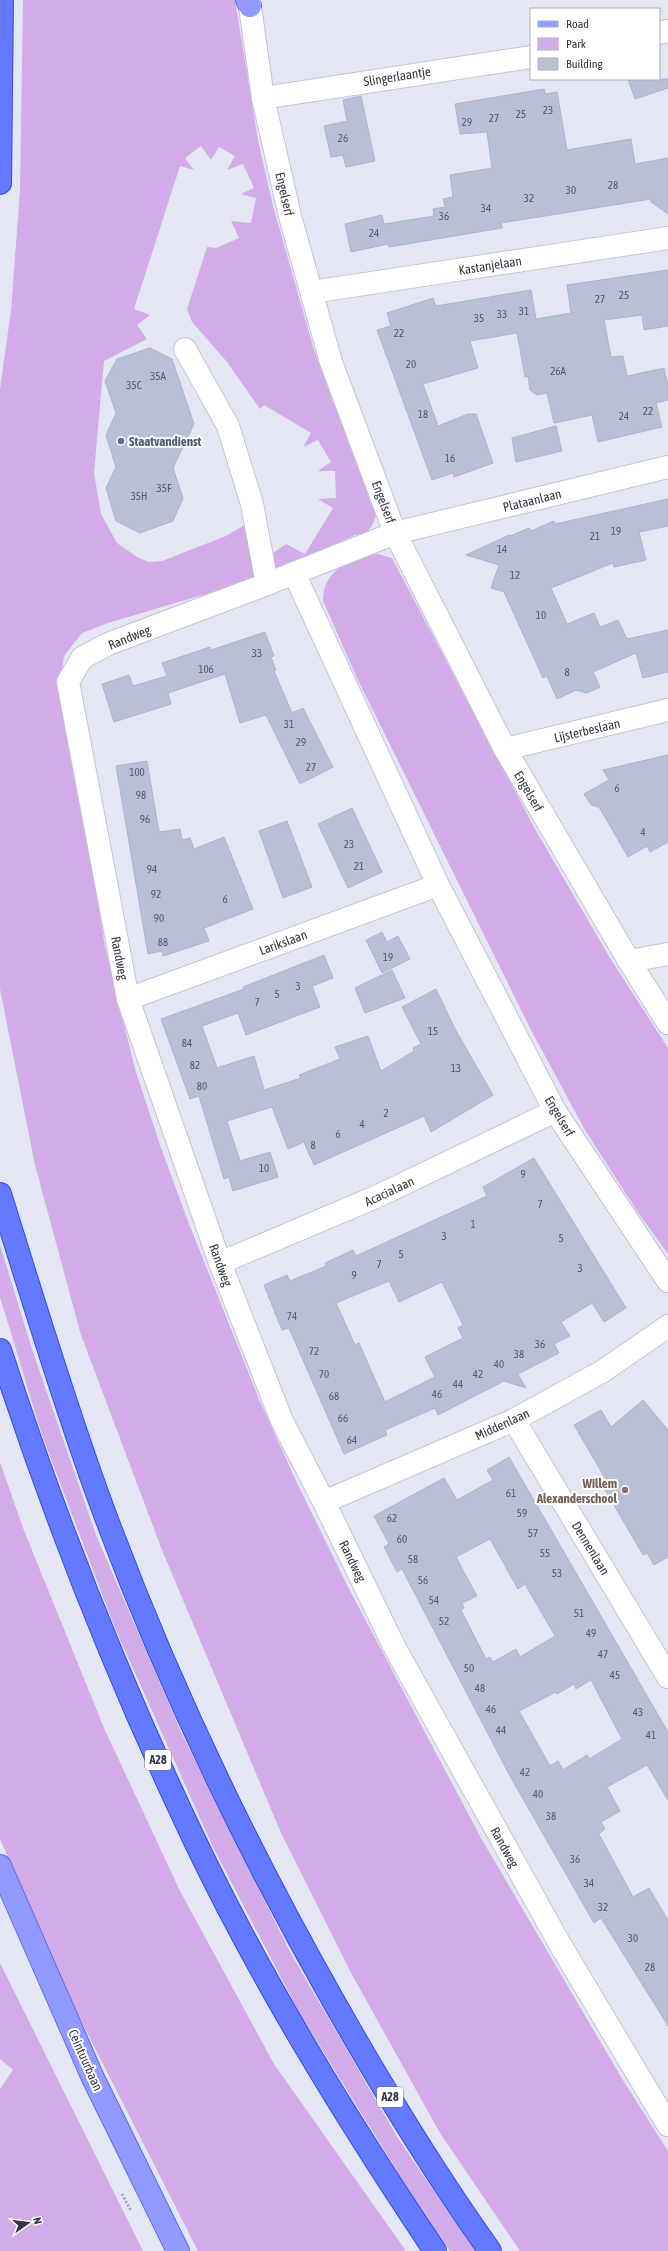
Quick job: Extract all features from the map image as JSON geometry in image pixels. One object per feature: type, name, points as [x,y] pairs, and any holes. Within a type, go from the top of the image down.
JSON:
[{"type":"highway","points":[[0,183],[2,0]]},
{"type":"highway","name":"A28","points":[[0,1194],[50,1357],[96,1491],[154,1641],[237,1820],[298,1938],[364,2054],[449,2193],[490,2251]]},
{"type":"highway","name":"A28","points":[[0,1350],[51,1501],[113,1661],[194,1839],[259,1965],[324,2079],[366,2148],[435,2251]]},
{"type":"main road","name":"Ceintuurbaan","points":[[0,1866],[93,2078],[178,2251]]},
{"type":"street","name":"Engelserf","points":[[249,2],[263,98],[290,216],[331,362],[395,533],[505,749],[629,961],[668,1023]]},
{"type":"street","name":"Slingerlaantje","points":[[263,98],[530,57]]},
{"type":"street","name":"Kastanjelaan","points":[[312,292],[668,238]]},
{"type":"street","points":[[185,349],[228,426],[252,504],[267,584]]},
{"type":"street","name":"Plataanlaan","points":[[395,533],[668,467]]},
{"type":"street","name":"Randweg","points":[[395,533],[267,584],[108,644],[82,658],[68,682],[128,999],[220,1263],[282,1421],[324,1502],[394,1648],[561,1946],[668,2125]]},
{"type":"street","name":"Engelserf","points":[[294,573],[438,884],[555,1111],[668,1281]]},
{"type":"street","name":"Lijsterbeslaan","points":[[505,749],[668,710]]},
{"type":"street","name":"Larikslaan","points":[[128,999],[438,884]]},
{"type":"street","points":[[629,961],[668,954]]},
{"type":"street","name":"Acacialaan","points":[[220,1263],[378,1196],[555,1111]]},
{"type":"street","name":"Middenlaan","points":[[324,1502],[514,1420],[603,1371],[668,1326]]},
{"type":"street","name":"Dennenlaan","points":[[514,1420],[665,1664]]},
{"type":"green space","points":[[23,0],[235,0],[258,140],[273,206],[314,350],[376,516],[372,526],[365,534],[355,535],[275,571],[269,562],[273,553],[286,544],[305,554],[333,508],[318,499],[336,498],[335,471],[318,471],[331,462],[318,440],[303,447],[311,433],[264,405],[260,409],[227,362],[192,322],[187,309],[207,247],[216,248],[239,238],[231,221],[251,223],[256,198],[241,194],[254,188],[243,164],[227,170],[235,156],[219,147],[211,160],[201,146],[185,158],[194,170],[180,166],[134,309],[150,315],[137,325],[147,339],[104,361],[94,473],[101,514],[117,543],[137,557],[149,562],[162,561],[226,536],[248,523],[250,552],[256,579],[108,623],[82,633],[64,656],[62,671],[105,947],[135,1069],[161,1148],[189,1224],[259,1399],[297,1483],[347,1585],[481,1838],[621,2077],[668,2151],[668,2251],[520,2251],[440,2133],[350,1971],[281,1833],[162,1550],[81,1335],[35,1165],[0,989],[0,389],[11,310],[20,191]]},
{"type":"green space","points":[[378,554],[392,558],[535,829],[610,958],[668,1048],[668,1254],[637,1211],[585,1130],[531,1030],[357,678],[323,601],[324,590],[328,581],[333,573],[340,567],[358,559]]},
{"type":"green space","points":[[0,1245],[32,1349],[96,1535],[181,1732],[290,1952],[399,2140],[475,2251],[450,2251],[423,2213],[300,2014],[213,1847],[115,1628],[42,1435],[0,1297]]},
{"type":"green space","points":[[0,1462],[23,1528],[104,1728],[180,1891],[274,2064],[406,2251],[198,2251],[70,1999],[0,1839]]},
{"type":"green space","points":[[0,1963],[143,2251],[0,2251],[0,2089],[13,2070],[0,2059]]},
{"type":"building","points":[[668,79],[668,88],[635,99],[628,80]]},
{"type":"building","points":[[544,89],[545,94],[557,92],[567,150],[631,139],[635,164],[668,158],[668,214],[651,202],[651,199],[501,223],[502,228],[389,247],[388,244],[351,252],[345,224],[382,215],[384,224],[434,216],[433,209],[445,207],[443,199],[453,197],[450,175],[492,168],[487,132],[460,134],[455,104]]},
{"type":"building","points":[[361,96],[375,161],[346,167],[343,155],[331,157],[324,126],[347,121],[343,100]]},
{"type":"building","points":[[668,270],[668,326],[644,330],[642,315],[604,320],[611,357],[623,356],[627,376],[664,368],[668,386],[668,400],[656,403],[662,427],[598,442],[592,415],[554,423],[547,393],[537,395],[530,390],[528,376],[525,377],[517,333],[470,341],[478,368],[423,384],[438,426],[468,414],[476,414],[493,463],[454,477],[453,473],[432,480],[377,330],[391,326],[387,313],[433,298],[436,306],[531,290],[536,319],[571,313],[567,285]]},
{"type":"building","points":[[150,348],[172,359],[194,424],[173,468],[183,498],[173,521],[140,533],[116,521],[106,488],[116,467],[106,435],[116,413],[105,381],[117,359]]},
{"type":"building","points":[[556,426],[562,451],[516,462],[512,438]]},
{"type":"building","points":[[668,499],[668,526],[639,532],[646,560],[614,567],[613,563],[551,588],[567,624],[594,613],[600,627],[618,620],[627,639],[668,630],[668,672],[643,678],[636,653],[593,672],[600,687],[587,693],[576,690],[557,699],[547,676],[543,678],[504,592],[491,588],[499,565],[466,555],[509,535],[510,536],[529,528],[531,531],[554,521],[555,524]]},
{"type":"building","points":[[265,632],[274,656],[271,657],[276,670],[274,671],[292,713],[303,708],[333,767],[300,784],[266,715],[240,723],[225,674],[168,693],[171,704],[114,722],[102,684],[129,675],[133,686],[167,676],[162,663],[210,647],[211,650]]},
{"type":"building","points":[[668,755],[668,842],[650,852],[647,846],[628,857],[599,807],[591,805],[584,794],[609,780],[603,770]]},
{"type":"building","points":[[147,761],[159,832],[180,829],[182,840],[190,838],[194,849],[224,837],[253,909],[204,928],[209,941],[163,956],[162,951],[148,954],[116,766]]},
{"type":"building","points":[[352,808],[382,872],[348,888],[318,824]]},
{"type":"building","points":[[287,821],[312,887],[283,898],[259,831]]},
{"type":"building","points":[[382,932],[387,942],[398,936],[410,959],[382,973],[366,940]]},
{"type":"building","points":[[324,955],[333,978],[312,986],[320,1007],[246,1035],[238,1013],[202,1026],[217,1068],[254,1056],[264,1090],[301,1078],[299,1075],[340,1059],[335,1047],[368,1036],[381,1071],[414,1051],[413,1048],[421,1044],[402,1007],[436,989],[455,1029],[493,1095],[431,1132],[424,1116],[314,1165],[304,1142],[288,1149],[272,1107],[227,1121],[240,1161],[270,1152],[278,1177],[233,1191],[229,1177],[224,1179],[199,1096],[190,1099],[161,1019],[244,989],[243,987]]},
{"type":"building","points":[[392,970],[405,998],[365,1013],[355,988]]},
{"type":"building","points":[[534,1158],[626,1308],[604,1322],[592,1303],[561,1322],[570,1336],[554,1344],[559,1353],[518,1374],[526,1388],[504,1381],[438,1415],[435,1408],[385,1430],[387,1435],[344,1454],[289,1328],[282,1330],[264,1285],[287,1275],[290,1281],[326,1266],[325,1263],[353,1250],[356,1256],[487,1196],[483,1187]],"holes":[[[389,1281],[399,1302],[442,1282],[463,1325],[458,1328],[463,1338],[425,1357],[435,1377],[385,1402],[359,1343],[355,1345],[336,1303]]]},
{"type":"building","points":[[643,1400],[668,1430],[668,1557],[654,1565],[647,1553],[643,1555],[603,1486],[608,1483],[574,1425],[601,1410],[611,1427]]},
{"type":"building","points":[[509,1457],[668,1732],[668,1800],[647,1765],[607,1787],[620,1811],[601,1822],[605,1829],[599,1834],[633,1897],[649,1888],[668,1920],[668,2026],[601,1918],[594,1923],[510,1776],[402,1569],[397,1572],[384,1547],[389,1544],[374,1516],[444,1478],[457,1500],[493,1480],[487,1470]],"holes":[[[490,1539],[518,1589],[525,1584],[555,1636],[520,1657],[516,1649],[493,1662],[490,1657],[486,1659],[461,1610],[464,1608],[462,1603],[477,1596],[456,1557]],[[591,1680],[622,1739],[589,1759],[587,1755],[563,1770],[558,1761],[550,1766],[519,1711],[556,1692],[557,1694],[574,1684],[576,1689]]]},
{"type":"place","name":"Staatvandienst","points":[[121,441]]},
{"type":"place","name":"Willem Alexanderschool","points":[[625,1490]]}]
